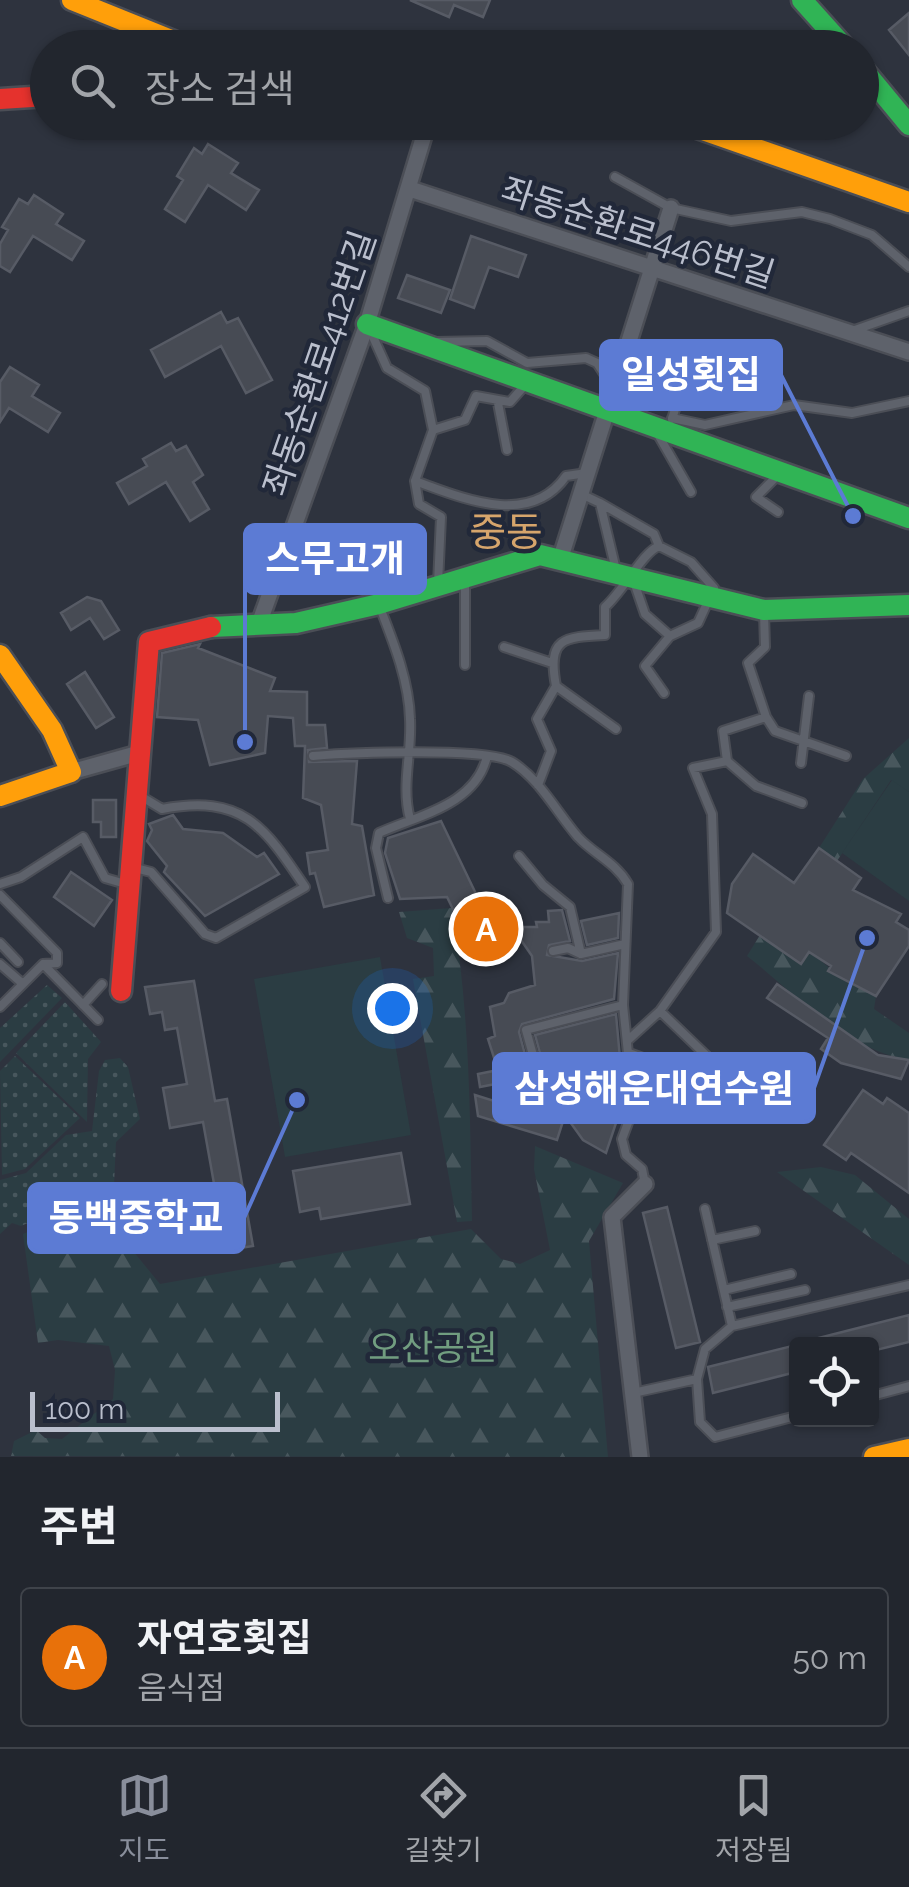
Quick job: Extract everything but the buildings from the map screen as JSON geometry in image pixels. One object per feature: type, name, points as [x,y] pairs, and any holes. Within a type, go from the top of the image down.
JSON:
[{"type":"street","points":[[72,0],[145,30]]},
{"type":"street","points":[[802,0],[828,30]]},
{"type":"street","points":[[879,89],[909,126]]},
{"type":"street","points":[[0,99],[30,97]]},
{"type":"street","name":"좌동순환로412번길","points":[[260,622],[367,324],[423,140]]},
{"type":"street","points":[[732,140],[909,202]]},
{"type":"street","name":"좌동순환로446번길","points":[[410,189],[909,352]]},
{"type":"street","points":[[560,560],[671,208]]},
{"type":"street","points":[[367,324],[607,411],[665,426],[909,518]]},
{"type":"street","points":[[112,988],[130,876],[149,642],[225,624],[296,623],[379,604],[540,554],[764,610],[909,605]]},
{"type":"street","points":[[0,655],[52,730],[72,772]]},
{"type":"street","points":[[0,796],[139,753]]},
{"type":"street","points":[[640,1457],[612,1218],[645,1184]]},
{"type":"street","points":[[874,1457],[909,1449]]},
{"type":"lane","points":[[130,24],[134,30]]},
{"type":"lane","name":"좌동순환로446번길","points":[[615,178],[671,208],[731,221],[802,212],[872,235],[909,267]]},
{"type":"lane","points":[[848,332],[909,311]]},
{"type":"lane","points":[[367,324],[387,368],[425,391],[434,430],[415,480],[419,504],[441,517],[438,584]]},
{"type":"lane","points":[[417,342],[487,341],[527,364],[586,358],[598,363],[614,390]]},
{"type":"lane","points":[[685,378],[665,426],[691,492]]},
{"type":"lane","points":[[434,430],[465,420],[476,396],[498,403],[510,402],[528,382]]},
{"type":"lane","points":[[665,426],[705,425],[769,414],[794,405],[852,413],[909,401]]},
{"type":"lane","points":[[498,403],[508,450]]},
{"type":"lane","points":[[778,512],[756,497],[780,472]]},
{"type":"lane","points":[[415,480],[483,506],[527,502],[555,491],[566,476],[587,473]]},
{"type":"lane","points":[[581,494],[654,534],[659,546],[691,562],[714,588],[713,598],[698,622],[670,636],[645,666],[664,694]]},
{"type":"lane","points":[[600,504],[625,576],[644,614],[670,636]]},
{"type":"lane","points":[[538,786],[551,751],[537,719],[556,686],[552,663],[557,645],[569,637],[605,635],[605,608],[625,576],[647,551],[659,546]]},
{"type":"lane","points":[[465,575],[465,664]]},
{"type":"lane","points":[[379,604],[396,649],[410,713],[411,755],[402,792],[410,819]]},
{"type":"lane","points":[[764,610],[765,647],[748,662],[766,717],[775,731],[804,738],[846,756]]},
{"type":"lane","points":[[504,647],[552,663]]},
{"type":"lane","points":[[556,686],[616,729]]},
{"type":"lane","points":[[802,763],[809,696]]},
{"type":"lane","points":[[766,717],[723,731],[727,761],[756,786],[802,803]]},
{"type":"lane","points":[[313,756],[488,756],[511,761],[538,786],[581,840],[618,866],[628,884],[623,1005],[632,1112],[622,1139],[626,1154],[642,1169],[645,1184]]},
{"type":"lane","points":[[388,898],[376,848],[379,833],[410,819],[445,810],[484,768],[488,756]]},
{"type":"lane","points":[[627,1041],[660,1011],[716,932],[712,814],[693,768],[727,761]]},
{"type":"lane","points":[[0,884],[20,876],[83,836],[105,878],[151,872],[205,934],[216,938],[304,887],[268,832],[239,813],[186,805],[162,809],[136,792]]},
{"type":"lane","points":[[520,856],[543,884],[570,907],[581,954]]},
{"type":"lane","points":[[0,1007],[42,964],[57,963],[57,953],[1,898]]},
{"type":"lane","points":[[0,944],[15,958],[21,944]]},
{"type":"lane","points":[[552,951],[568,948],[581,954],[625,944]]},
{"type":"lane","points":[[0,964],[23,984]]},
{"type":"lane","points":[[42,964],[98,1020]]},
{"type":"lane","points":[[83,1005],[112,988]]},
{"type":"lane","points":[[623,1005],[526,1030],[545,1098],[632,1112]]},
{"type":"lane","points":[[660,1011],[738,1085]]},
{"type":"lane","points":[[629,1053],[662,1066]]},
{"type":"lane","points":[[706,1209],[732,1326]]},
{"type":"lane","points":[[712,1240],[755,1231]]},
{"type":"lane","points":[[724,1290],[791,1274]]},
{"type":"lane","points":[[789,1418],[714,1437],[700,1422],[697,1379],[706,1350],[732,1326],[909,1285]]},
{"type":"lane","points":[[727,1307],[805,1290]]},
{"type":"lane","points":[[633,1393],[697,1379]]},
{"type":"lane","points":[[879,1394],[909,1386]]},
{"type":"green space","points":[[909,738],[909,792],[891,780],[837,861],[819,848],[863,779]]},
{"type":"green space","points":[[892,780],[909,792],[909,901],[842,853]]},
{"type":"green space","points":[[452,908],[466,1025],[472,1221],[457,1222],[413,979],[434,976],[433,948],[407,938],[399,912]]},
{"type":"green space","points":[[760,935],[801,963],[807,954],[814,955],[851,986],[855,981],[876,996],[874,1009],[909,1033],[909,1060],[863,1044],[803,1003],[747,956]]},
{"type":"green space","points":[[380,957],[411,1135],[285,1157],[254,979]]},
{"type":"green space","points":[[47,985],[62,998],[0,1062],[0,1028]]},
{"type":"green space","points":[[65,1002],[101,1042],[88,1059],[87,1122],[16,1053]]},
{"type":"green space","points":[[15,1056],[80,1118],[25,1169],[2,1175],[0,1071]]},
{"type":"green space","points":[[120,1058],[128,1067],[140,1119],[116,1142],[114,1185],[21,1226],[12,1223],[0,1234],[0,1180],[26,1173],[66,1135],[92,1131],[99,1071],[105,1060]]},
{"type":"green space","name":"오산공원","points":[[535,1146],[623,1183],[589,1241],[608,1457],[11,1456],[14,1441],[36,1430],[45,1438],[62,1439],[113,1399],[115,1370],[109,1346],[58,1340],[38,1343],[23,1234],[108,1197],[124,1240],[160,1284],[471,1229],[501,1259],[520,1264],[550,1250],[534,1169]]},
{"type":"green space","points":[[821,1167],[855,1175],[909,1219],[909,1265],[777,1172]]},
{"type":"traffic: fast","points":[[802,0],[829,30]]},
{"type":"traffic: fast","points":[[879,89],[909,125]]},
{"type":"traffic: fast","points":[[367,324],[909,518]]},
{"type":"traffic: fast","points":[[211,627],[296,623],[379,604],[540,555],[764,610],[909,605]]},
{"type":"traffic: slow","points":[[72,0],[146,30]]},
{"type":"traffic: slow","points":[[732,140],[909,202]]},
{"type":"traffic: slow","points":[[0,655],[52,730],[71,772],[0,796]]},
{"type":"traffic: slow","points":[[874,1457],[909,1449]]},
{"type":"traffic: jam","points":[[0,99],[30,97]]},
{"type":"traffic: jam","points":[[121,991],[149,642],[211,627]]},
{"type":"place","name":"일성횟집","points":[[853,516]]},
{"type":"place","name":"스무고개","points":[[245,742]]},
{"type":"place","name":"자연호횟집","points":[[486,929]]},
{"type":"place","name":"삼성해운대연수원","points":[[867,938]]},
{"type":"place","name":"동백중학교","points":[[297,1100]]},
{"type":"district","name":"중동","points":[[506,531]]}]
